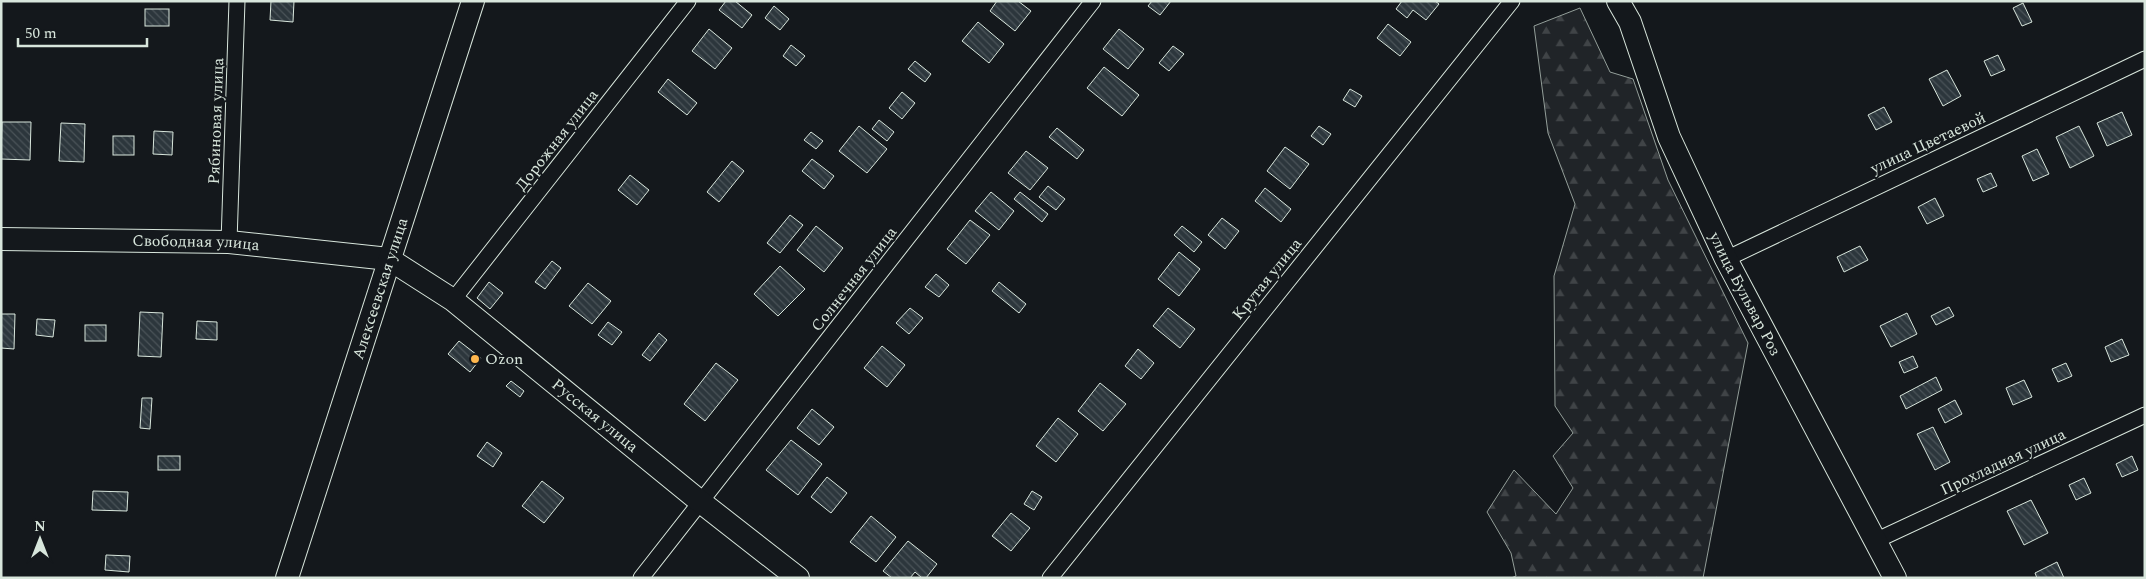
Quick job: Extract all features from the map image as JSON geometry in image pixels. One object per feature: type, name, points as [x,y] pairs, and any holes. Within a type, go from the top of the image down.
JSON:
[{"type":"street","name":"Рябиновая улица","points":[[229,242],[237,1]]},
{"type":"street","name":"Алексеевская улица","points":[[287,578],[473,1]]},
{"type":"street","name":"Дорожная улица","points":[[454,300],[688,1]]},
{"type":"street","name":"Солнечная улица","points":[[641,578],[702,503],[1093,1]]},
{"type":"street","name":"Крутая улица","points":[[1050,578],[1512,1]]},
{"type":"street","name":"улица Бульвар Роз","points":[[1618,1],[1630,22],[1669,137],[1726,259],[1895,578]]},
{"type":"street","name":"улица Цветаевой","points":[[1726,259],[2145,59]]},
{"type":"street","name":"Свободная улица","points":[[1,239],[229,242],[389,259]]},
{"type":"street","name":"Русская улица","points":[[389,259],[454,300],[702,503],[798,578]]},
{"type":"street","name":"Прохладная улица","points":[[1875,541],[2145,415]]},
{"type":"green space","points":[[1580,8],[1610,72],[1633,79],[1668,180],[1748,343],[1703,578],[1511,578],[1516,576],[1511,553],[1487,512],[1514,470],[1556,514],[1573,488],[1553,456],[1573,433],[1555,406],[1554,276],[1575,204],[1548,133],[1534,26]]},
{"type":"building","points":[[271,1],[294,1],[293,22],[270,20]]},
{"type":"building","points":[[726,1],[735,1],[752,15],[742,28],[719,10]]},
{"type":"building","points":[[997,1],[1018,1],[1031,11],[1015,31],[990,11]]},
{"type":"building","points":[[1152,1],[1171,1],[1160,15],[1148,6]]},
{"type":"building","points":[[1402,1],[1435,1],[1439,4],[1426,20],[1413,10],[1407,18],[1396,9]]},
{"type":"building","points":[[2023,3],[2032,22],[2022,26],[2013,8]]},
{"type":"building","points":[[774,6],[789,19],[780,30],[765,18]]},
{"type":"building","points":[[145,9],[169,9],[169,26],[145,26]]},
{"type":"building","points":[[978,22],[1004,44],[989,63],[962,41]]},
{"type":"building","points":[[1388,24],[1411,42],[1400,56],[1377,38]]},
{"type":"building","points":[[709,29],[732,48],[715,69],[692,51]]},
{"type":"building","points":[[1119,29],[1144,49],[1128,69],[1103,49]]},
{"type":"building","points":[[791,45],[805,56],[796,66],[783,56]]},
{"type":"building","points":[[1173,46],[1184,54],[1169,71],[1159,63]]},
{"type":"building","points":[[1998,55],[2005,70],[1991,76],[1984,61]]},
{"type":"building","points":[[915,61],[931,74],[925,82],[908,69]]},
{"type":"building","points":[[1104,67],[1139,95],[1122,116],[1087,88]]},
{"type":"building","points":[[1947,70],[1961,96],[1943,106],[1929,79]]},
{"type":"building","points":[[668,79],[697,103],[687,115],[658,92]]},
{"type":"building","points":[[1350,89],[1362,96],[1355,107],[1343,100]]},
{"type":"building","points":[[902,92],[915,103],[902,119],[889,108]]},
{"type":"building","points":[[1884,107],[1892,122],[1876,130],[1868,115]]},
{"type":"building","points":[[2122,112],[2132,135],[2107,146],[2097,123]]},
{"type":"building","points":[[879,120],[894,132],[887,141],[872,129]]},
{"type":"building","points":[[2,122],[31,122],[30,160],[1,159]]},
{"type":"building","points":[[61,123],[85,124],[84,162],[59,161]]},
{"type":"building","points":[[859,126],[887,149],[867,173],[839,151]]},
{"type":"building","points":[[1319,126],[1331,134],[1323,145],[1311,136]]},
{"type":"building","points":[[2079,126],[2094,156],[2070,168],[2056,137]]},
{"type":"building","points":[[1057,128],[1084,150],[1077,159],[1049,137]]},
{"type":"building","points":[[154,131],[173,132],[172,155],[153,154]]},
{"type":"building","points":[[811,132],[823,141],[816,149],[804,140]]},
{"type":"building","points":[[113,136],[134,136],[134,155],[113,155]]},
{"type":"building","points":[[1285,147],[1309,164],[1290,189],[1267,171]]},
{"type":"building","points":[[2037,149],[2049,174],[2033,181],[2022,156]]},
{"type":"building","points":[[1026,151],[1048,168],[1030,190],[1008,173]]},
{"type":"building","points":[[812,159],[834,176],[824,189],[802,171]]},
{"type":"building","points":[[732,161],[744,171],[719,202],[707,192]]},
{"type":"building","points":[[1991,173],[1997,186],[1983,192],[1977,179]]},
{"type":"building","points":[[630,175],[649,190],[637,205],[618,190]]},
{"type":"building","points":[[1048,186],[1065,199],[1056,210],[1039,197]]},
{"type":"building","points":[[1265,188],[1291,209],[1281,222],[1255,201]]},
{"type":"building","points":[[991,192],[1014,211],[999,230],[975,211]]},
{"type":"building","points":[[1020,192],[1048,214],[1042,222],[1014,199]]},
{"type":"building","points":[[1935,198],[1944,216],[1927,224],[1918,207]]},
{"type":"building","points":[[790,215],[803,225],[780,253],[767,243]]},
{"type":"building","points":[[1222,218],[1239,231],[1225,249],[1208,235]]},
{"type":"building","points":[[970,220],[990,235],[966,264],[947,249]]},
{"type":"building","points":[[816,226],[843,248],[824,272],[797,250]]},
{"type":"building","points":[[1182,226],[1202,242],[1194,252],[1174,235]]},
{"type":"building","points":[[1860,246],[1868,260],[1844,272],[1837,257]]},
{"type":"building","points":[[1179,252],[1200,269],[1179,296],[1158,279]]},
{"type":"building","points":[[552,261],[561,268],[545,289],[535,282]]},
{"type":"building","points":[[780,266],[805,289],[778,316],[754,294]]},
{"type":"building","points":[[936,274],[949,285],[939,297],[925,287]]},
{"type":"building","points":[[489,282],[503,293],[490,309],[477,298]]},
{"type":"building","points":[[999,282],[1026,304],[1019,313],[992,291]]},
{"type":"building","points":[[588,283],[611,301],[592,324],[569,306]]},
{"type":"building","points":[[1949,307],[1954,316],[1936,325],[1931,316]]},
{"type":"building","points":[[910,308],[923,318],[909,334],[896,323]]},
{"type":"building","points":[[1168,308],[1195,329],[1180,348],[1153,326]]},
{"type":"building","points":[[140,312],[163,313],[161,357],[138,356]]},
{"type":"building","points":[[1907,313],[1917,334],[1891,347],[1880,326]]},
{"type":"building","points":[[1,314],[15,314],[14,349],[1,348]]},
{"type":"building","points":[[37,319],[55,320],[53,337],[36,335]]},
{"type":"building","points":[[197,321],[217,322],[217,340],[196,339]]},
{"type":"building","points":[[608,322],[622,332],[612,345],[598,335]]},
{"type":"building","points":[[85,325],[106,325],[106,341],[85,341]]},
{"type":"building","points":[[659,333],[667,340],[650,361],[642,355]]},
{"type":"building","points":[[2122,339],[2129,355],[2111,362],[2105,347]]},
{"type":"building","points":[[459,341],[481,358],[470,372],[448,354]]},
{"type":"building","points":[[882,346],[905,365],[887,387],[864,368]]},
{"type":"building","points":[[1138,349],[1154,363],[1141,379],[1125,366]]},
{"type":"building","points":[[1913,356],[1918,367],[1904,373],[1899,362]]},
{"type":"building","points":[[716,363],[738,380],[705,421],[684,404]]},
{"type":"building","points":[[2066,363],[2072,376],[2058,382],[2052,369]]},
{"type":"building","points":[[1936,377],[1942,390],[1906,409],[1900,396]]},
{"type":"building","points":[[2024,380],[2032,397],[2013,405],[2006,388]]},
{"type":"building","points":[[511,381],[524,391],[520,397],[506,386]]},
{"type":"building","points":[[1100,383],[1126,404],[1103,431],[1078,411]]},
{"type":"building","points":[[142,398],[152,398],[150,429],[140,428]]},
{"type":"building","points":[[1955,400],[1962,414],[1945,423],[1938,409]]},
{"type":"building","points":[[812,409],[834,427],[819,445],[797,428]]},
{"type":"building","points":[[1058,418],[1078,434],[1056,462],[1036,446]]},
{"type":"building","points":[[1933,427],[1950,462],[1935,470],[1917,434]]},
{"type":"building","points":[[791,440],[822,464],[798,495],[766,470]]},
{"type":"building","points":[[487,442],[502,453],[493,467],[477,456]]},
{"type":"building","points":[[158,456],[180,456],[180,470],[158,470]]},
{"type":"building","points":[[2132,456],[2138,470],[2122,477],[2116,464]]},
{"type":"building","points":[[827,477],[847,493],[831,513],[811,497]]},
{"type":"building","points":[[2084,478],[2091,493],[2076,500],[2069,485]]},
{"type":"building","points":[[542,481],[564,498],[544,523],[522,506]]},
{"type":"building","points":[[93,491],[128,492],[127,511],[92,510]]},
{"type":"building","points":[[1032,491],[1042,497],[1034,510],[1024,504]]},
{"type":"building","points":[[2031,500],[2048,533],[2024,545],[2007,511]]},
{"type":"building","points":[[1011,513],[1030,528],[1011,551],[992,536]]},
{"type":"building","points":[[871,516],[896,537],[876,562],[850,542]]},
{"type":"building","points":[[908,541],[937,564],[926,578],[922,578],[915,572],[910,578],[892,578],[883,571]]},
{"type":"building","points":[[106,555],[130,556],[129,572],[105,570]]},
{"type":"building","points":[[2057,562],[2064,578],[2037,578],[2035,573]]},
{"type":"place","name":"Ozon","points":[[475,359]]}]
